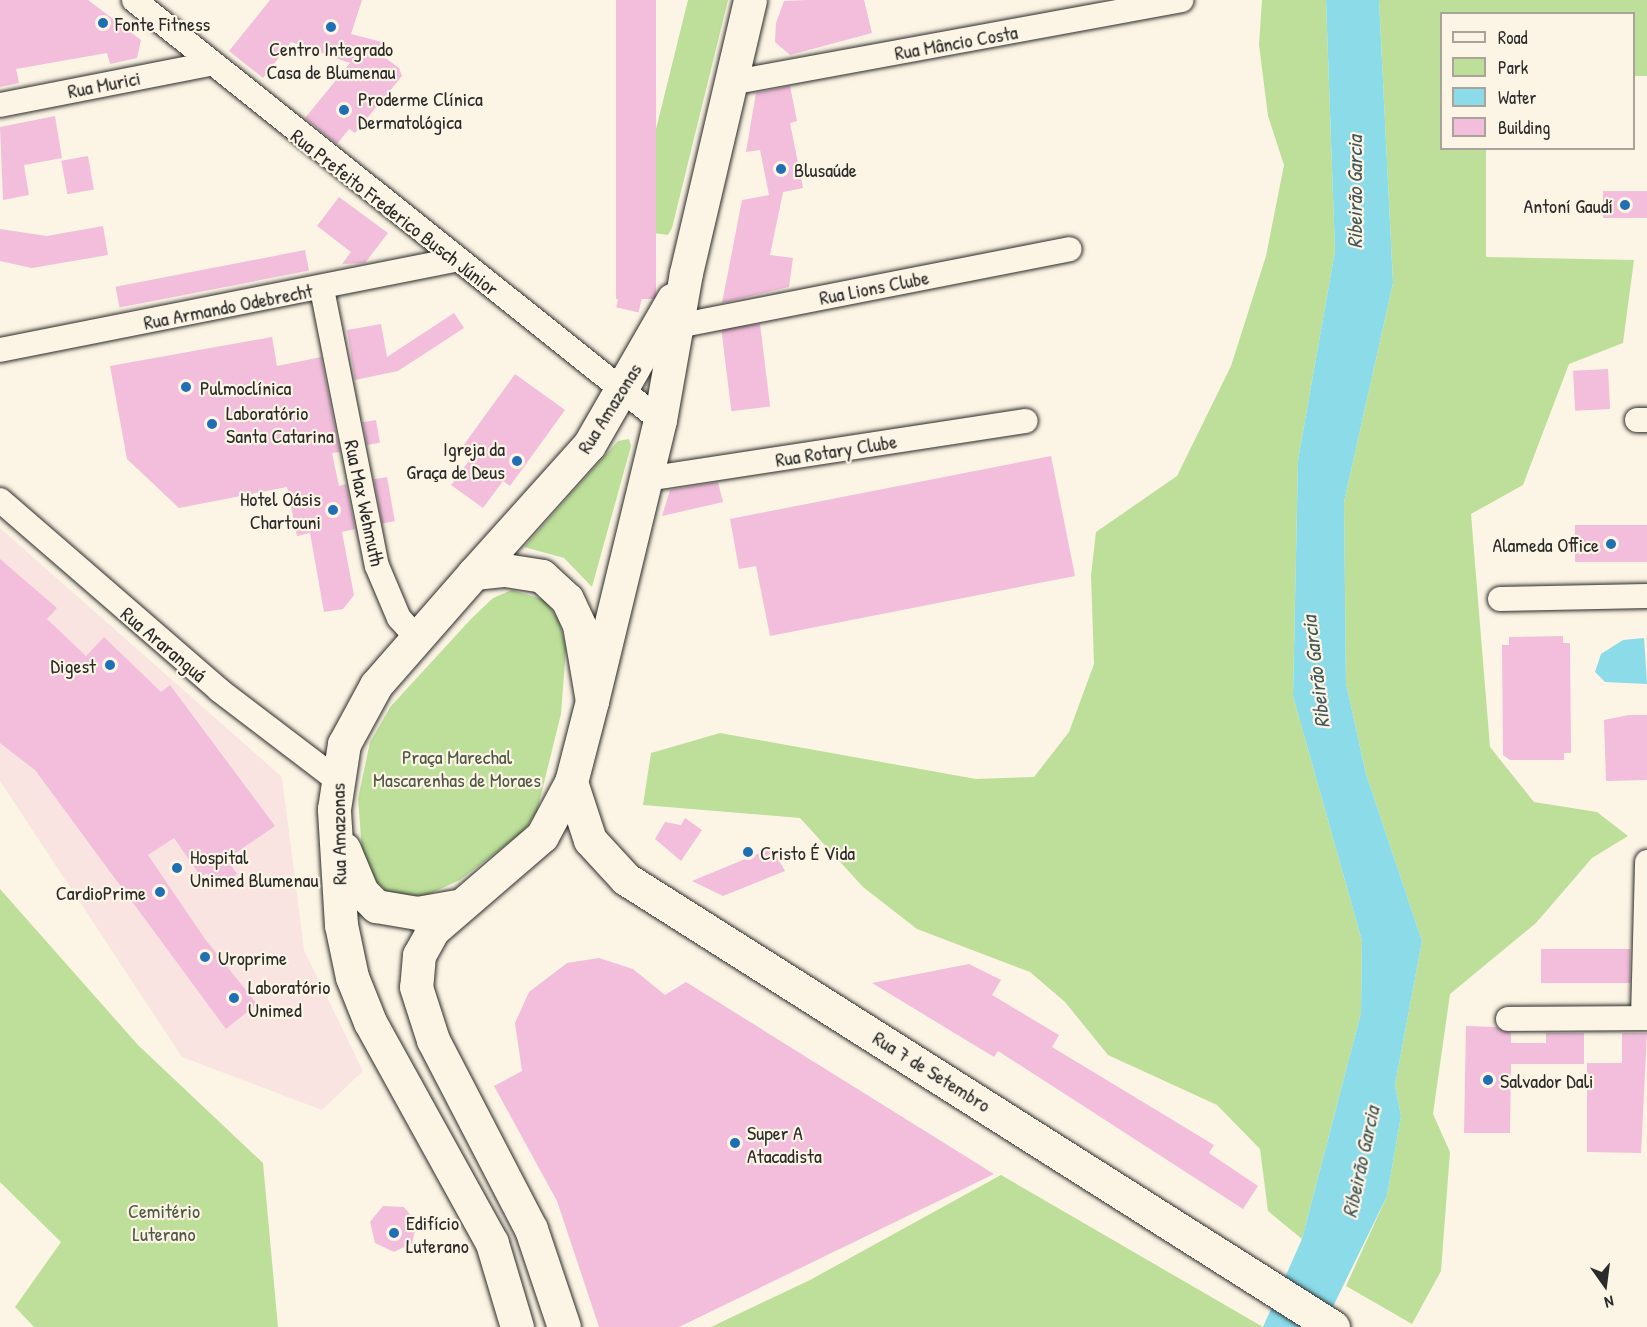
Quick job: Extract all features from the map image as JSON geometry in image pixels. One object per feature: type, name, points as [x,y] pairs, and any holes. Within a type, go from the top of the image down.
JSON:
[{"type":"main road","name":"Rua Amazonas","points":[[564,1327],[509,1179],[423,1017],[416,987],[419,955],[455,906],[533,846],[571,782],[660,420],[686,273],[750,0]]},
{"type":"main road","name":"Rua Amazonas","points":[[517,1327],[492,1244],[370,1022],[352,977],[341,925],[335,824],[336,778],[354,718],[416,637],[589,445],[624,390],[686,273]]},
{"type":"main road","points":[[474,573],[531,572],[554,584],[579,625],[592,701]]},
{"type":"main road","name":"Rua 7 de Setembro","points":[[571,782],[590,840],[626,879],[1333,1327]]},
{"type":"main road","points":[[335,824],[351,870],[376,906],[417,913],[455,906]]},
{"type":"street","name":"Rua Prefeito Frederico Busch Júnior","points":[[134,0],[455,260],[660,420]]},
{"type":"street","name":"Rua Mâncio Costa","points":[[730,83],[1181,0]]},
{"type":"street","name":"Rua Murici","points":[[0,105],[209,63]]},
{"type":"street","name":"Rua Lions Clube","points":[[678,326],[1070,249]]},
{"type":"street","name":"Rua Armando Odebrecht","points":[[0,350],[455,260]]},
{"type":"street","name":"Rua Max Wehmuth","points":[[322,288],[377,566],[399,618],[416,637]]},
{"type":"street","name":"Rua Rotary Clube","points":[[646,479],[1026,422]]},
{"type":"street","name":"Rua Araranguá","points":[[0,500],[219,690],[336,778]]},
{"type":"street","points":[[1500,599],[1647,596]]},
{"type":"street","points":[[1508,1019],[1645,1018],[1647,862]]},
{"type":"shaded area","name":"Hospital Unimed Blumenau","points":[[0,528],[282,777],[304,950],[363,1071],[322,1110],[182,1057],[0,781]]},
{"type":"green space","points":[[688,0],[728,0],[672,228],[668,235],[631,230]]},
{"type":"green space","points":[[1262,0],[1326,0],[1335,251],[1298,460],[1293,696],[1362,941],[1361,1013],[1302,1239],[1268,1211],[1260,1149],[1217,1105],[1108,1055],[1065,1002],[1030,972],[917,929],[863,887],[800,818],[643,805],[651,753],[720,733],[976,779],[1034,777],[1069,732],[1094,664],[1091,575],[1096,532],[1177,476],[1231,366],[1266,256],[1284,165],[1268,116],[1259,45]]},
{"type":"green space","points":[[1379,0],[1647,0],[1647,76],[1635,76],[1635,12],[1440,12],[1440,150],[1486,150],[1486,257],[1634,260],[1623,343],[1569,364],[1523,485],[1471,514],[1490,747],[1534,802],[1597,812],[1628,836],[1592,858],[1536,923],[1450,994],[1433,1114],[1450,1152],[1441,1271],[1412,1324],[1346,1286],[1387,1196],[1401,1116],[1395,1085],[1422,941],[1366,774],[1346,683],[1344,502],[1393,283]]},
{"type":"green space","points":[[629,439],[631,446],[592,587],[564,558],[524,547],[618,441]]},
{"type":"green space","name":"Praça Marechal Mascarenhas de Moraes","points":[[512,590],[545,600],[559,621],[566,648],[561,714],[537,811],[524,831],[460,880],[425,896],[391,895],[371,877],[362,850],[358,799],[370,742],[391,706],[471,619],[493,598]]},
{"type":"green space","name":"Cemitério Luterano","points":[[0,889],[138,1045],[263,1163],[278,1327],[34,1327],[15,1307],[61,1242],[0,1182]]},
{"type":"green space","points":[[1001,1175],[1263,1327],[711,1327],[810,1280]]},
{"type":"water","name":"Ribeirão Garcia","points":[[1326,0],[1379,0],[1393,283],[1344,502],[1346,683],[1366,774],[1422,941],[1395,1085],[1401,1116],[1387,1196],[1323,1327],[1263,1327],[1302,1239],[1361,1013],[1362,941],[1293,696],[1298,460],[1335,251]]},
{"type":"water","points":[[1644,638],[1647,684],[1605,682],[1595,672],[1601,654],[1623,640]]},
{"type":"building","points":[[0,0],[88,0],[141,40],[137,58],[110,64],[107,53],[16,69],[19,83],[0,87]]},
{"type":"building","points":[[270,0],[362,0],[351,34],[382,42],[384,57],[399,68],[402,76],[355,133],[349,129],[337,144],[305,118],[350,63],[291,42],[263,78],[229,51]]},
{"type":"building","points":[[616,0],[656,0],[656,299],[616,299]]},
{"type":"building","points":[[864,0],[872,33],[790,55],[775,42],[776,23],[784,1]]},
{"type":"building","points":[[790,86],[797,121],[790,123],[803,188],[783,192],[770,255],[793,258],[789,287],[722,303],[742,200],[769,195],[760,150],[746,152],[756,93]]},
{"type":"building","points":[[55,116],[62,158],[24,165],[29,195],[3,200],[0,127]]},
{"type":"building","points":[[88,156],[94,189],[67,194],[61,161]]},
{"type":"building","name":"Antoní Gaudí","points":[[1603,191],[1647,191],[1647,218],[1603,218]]},
{"type":"building","points":[[339,197],[388,233],[365,263],[342,264],[351,252],[317,226]]},
{"type":"building","points":[[103,226],[108,255],[32,268],[0,261],[0,229],[47,236]]},
{"type":"building","points":[[631,243],[653,248],[639,312],[616,307]]},
{"type":"building","points":[[305,250],[309,271],[120,307],[116,287]]},
{"type":"building","points":[[454,313],[464,328],[398,371],[355,380],[347,330],[381,324],[387,357]]},
{"type":"building","points":[[760,324],[770,406],[731,411],[721,329]]},
{"type":"building","points":[[272,337],[277,366],[321,357],[340,452],[332,453],[339,486],[346,484],[355,529],[342,532],[354,595],[343,609],[324,612],[310,533],[297,536],[287,487],[179,508],[127,459],[110,366]]},
{"type":"building","points":[[1608,369],[1610,409],[1575,411],[1573,371]]},
{"type":"building","points":[[515,374],[565,410],[510,486],[503,481],[483,508],[451,485],[471,458],[460,450]]},
{"type":"building","points":[[376,420],[380,443],[367,445],[363,422]]},
{"type":"building","points":[[1051,456],[1075,576],[770,636],[756,566],[739,569],[730,519]]},
{"type":"building","points":[[387,477],[395,521],[382,524],[374,479]]},
{"type":"building","points":[[718,482],[723,502],[662,516],[670,490]]},
{"type":"building","name":"Alameda Office","points":[[1575,525],[1647,525],[1647,562],[1575,562]]},
{"type":"building","points":[[0,559],[57,608],[47,619],[86,656],[104,637],[161,692],[170,685],[275,826],[227,859],[237,874],[217,888],[207,873],[201,877],[174,838],[148,855],[205,939],[257,1004],[226,1029],[35,770],[0,743]]},
{"type":"building","points":[[1563,636],[1563,643],[1570,643],[1571,753],[1564,753],[1564,760],[1510,760],[1503,755],[1502,645],[1509,645],[1509,637]]},
{"type":"building","points":[[1629,715],[1647,715],[1647,780],[1606,781],[1604,720]]},
{"type":"building","points":[[685,818],[702,830],[681,861],[655,839],[665,822],[681,825]]},
{"type":"building","points":[[772,848],[785,871],[723,896],[692,881]]},
{"type":"building","points":[[1541,949],[1630,949],[1630,983],[1541,983]]},
{"type":"building","name":"Super A Atacadista","points":[[599,958],[633,969],[665,995],[686,982],[994,1174],[679,1327],[599,1327],[557,1201],[494,1086],[522,1071],[515,1023],[529,992],[567,963]]},
{"type":"building","points":[[969,964],[1001,980],[992,995],[1059,1035],[1052,1047],[1214,1145],[1209,1153],[1258,1186],[1243,1209],[998,1051],[994,1057],[872,983]]},
{"type":"building","name":"Salvador Dali","points":[[1466,1026],[1496,1027],[1511,1033],[1511,1043],[1546,1043],[1546,1033],[1584,1033],[1584,1064],[1511,1064],[1510,1133],[1464,1133]]},
{"type":"building","points":[[1622,1033],[1647,1033],[1641,1153],[1587,1152],[1587,1063],[1622,1063]]},
{"type":"building","name":"Edifício Luterano","points":[[383,1206],[404,1207],[417,1223],[412,1243],[394,1252],[375,1243],[370,1222]]},
{"type":"place","name":"Fonte Fitness","points":[[103,23]]},
{"type":"place","name":"Centro Integrado Casa de Blumenau","points":[[331,27]]},
{"type":"place","name":"Proderme Clínica Dermatológica","points":[[344,110]]},
{"type":"place","name":"Blusaúde","points":[[781,169]]},
{"type":"place","name":"Antoní Gaudí","points":[[1625,205]]},
{"type":"place","name":"Pulmoclínica","points":[[186,387]]},
{"type":"place","name":"Laboratório Santa Catarina","points":[[212,424]]},
{"type":"place","name":"Igreja da Graça de Deus","points":[[517,461]]},
{"type":"place","name":"Hotel Oásis Chartouni","points":[[333,510]]},
{"type":"place","name":"Alameda Office","points":[[1611,544]]},
{"type":"place","name":"Digest","points":[[110,665]]},
{"type":"place","name":"Cristo É Vida","points":[[748,852]]},
{"type":"place","name":"Hospital Unimed Blumenau","points":[[177,868]]},
{"type":"place","name":"CardioPrime","points":[[160,892]]},
{"type":"place","name":"Uroprime","points":[[205,957]]},
{"type":"place","name":"Laboratório Unimed","points":[[234,998]]},
{"type":"place","name":"Salvador Dali","points":[[1488,1080]]},
{"type":"place","name":"Super A Atacadista","points":[[735,1143]]},
{"type":"place","name":"Edifício Luterano","points":[[394,1233]]}]
